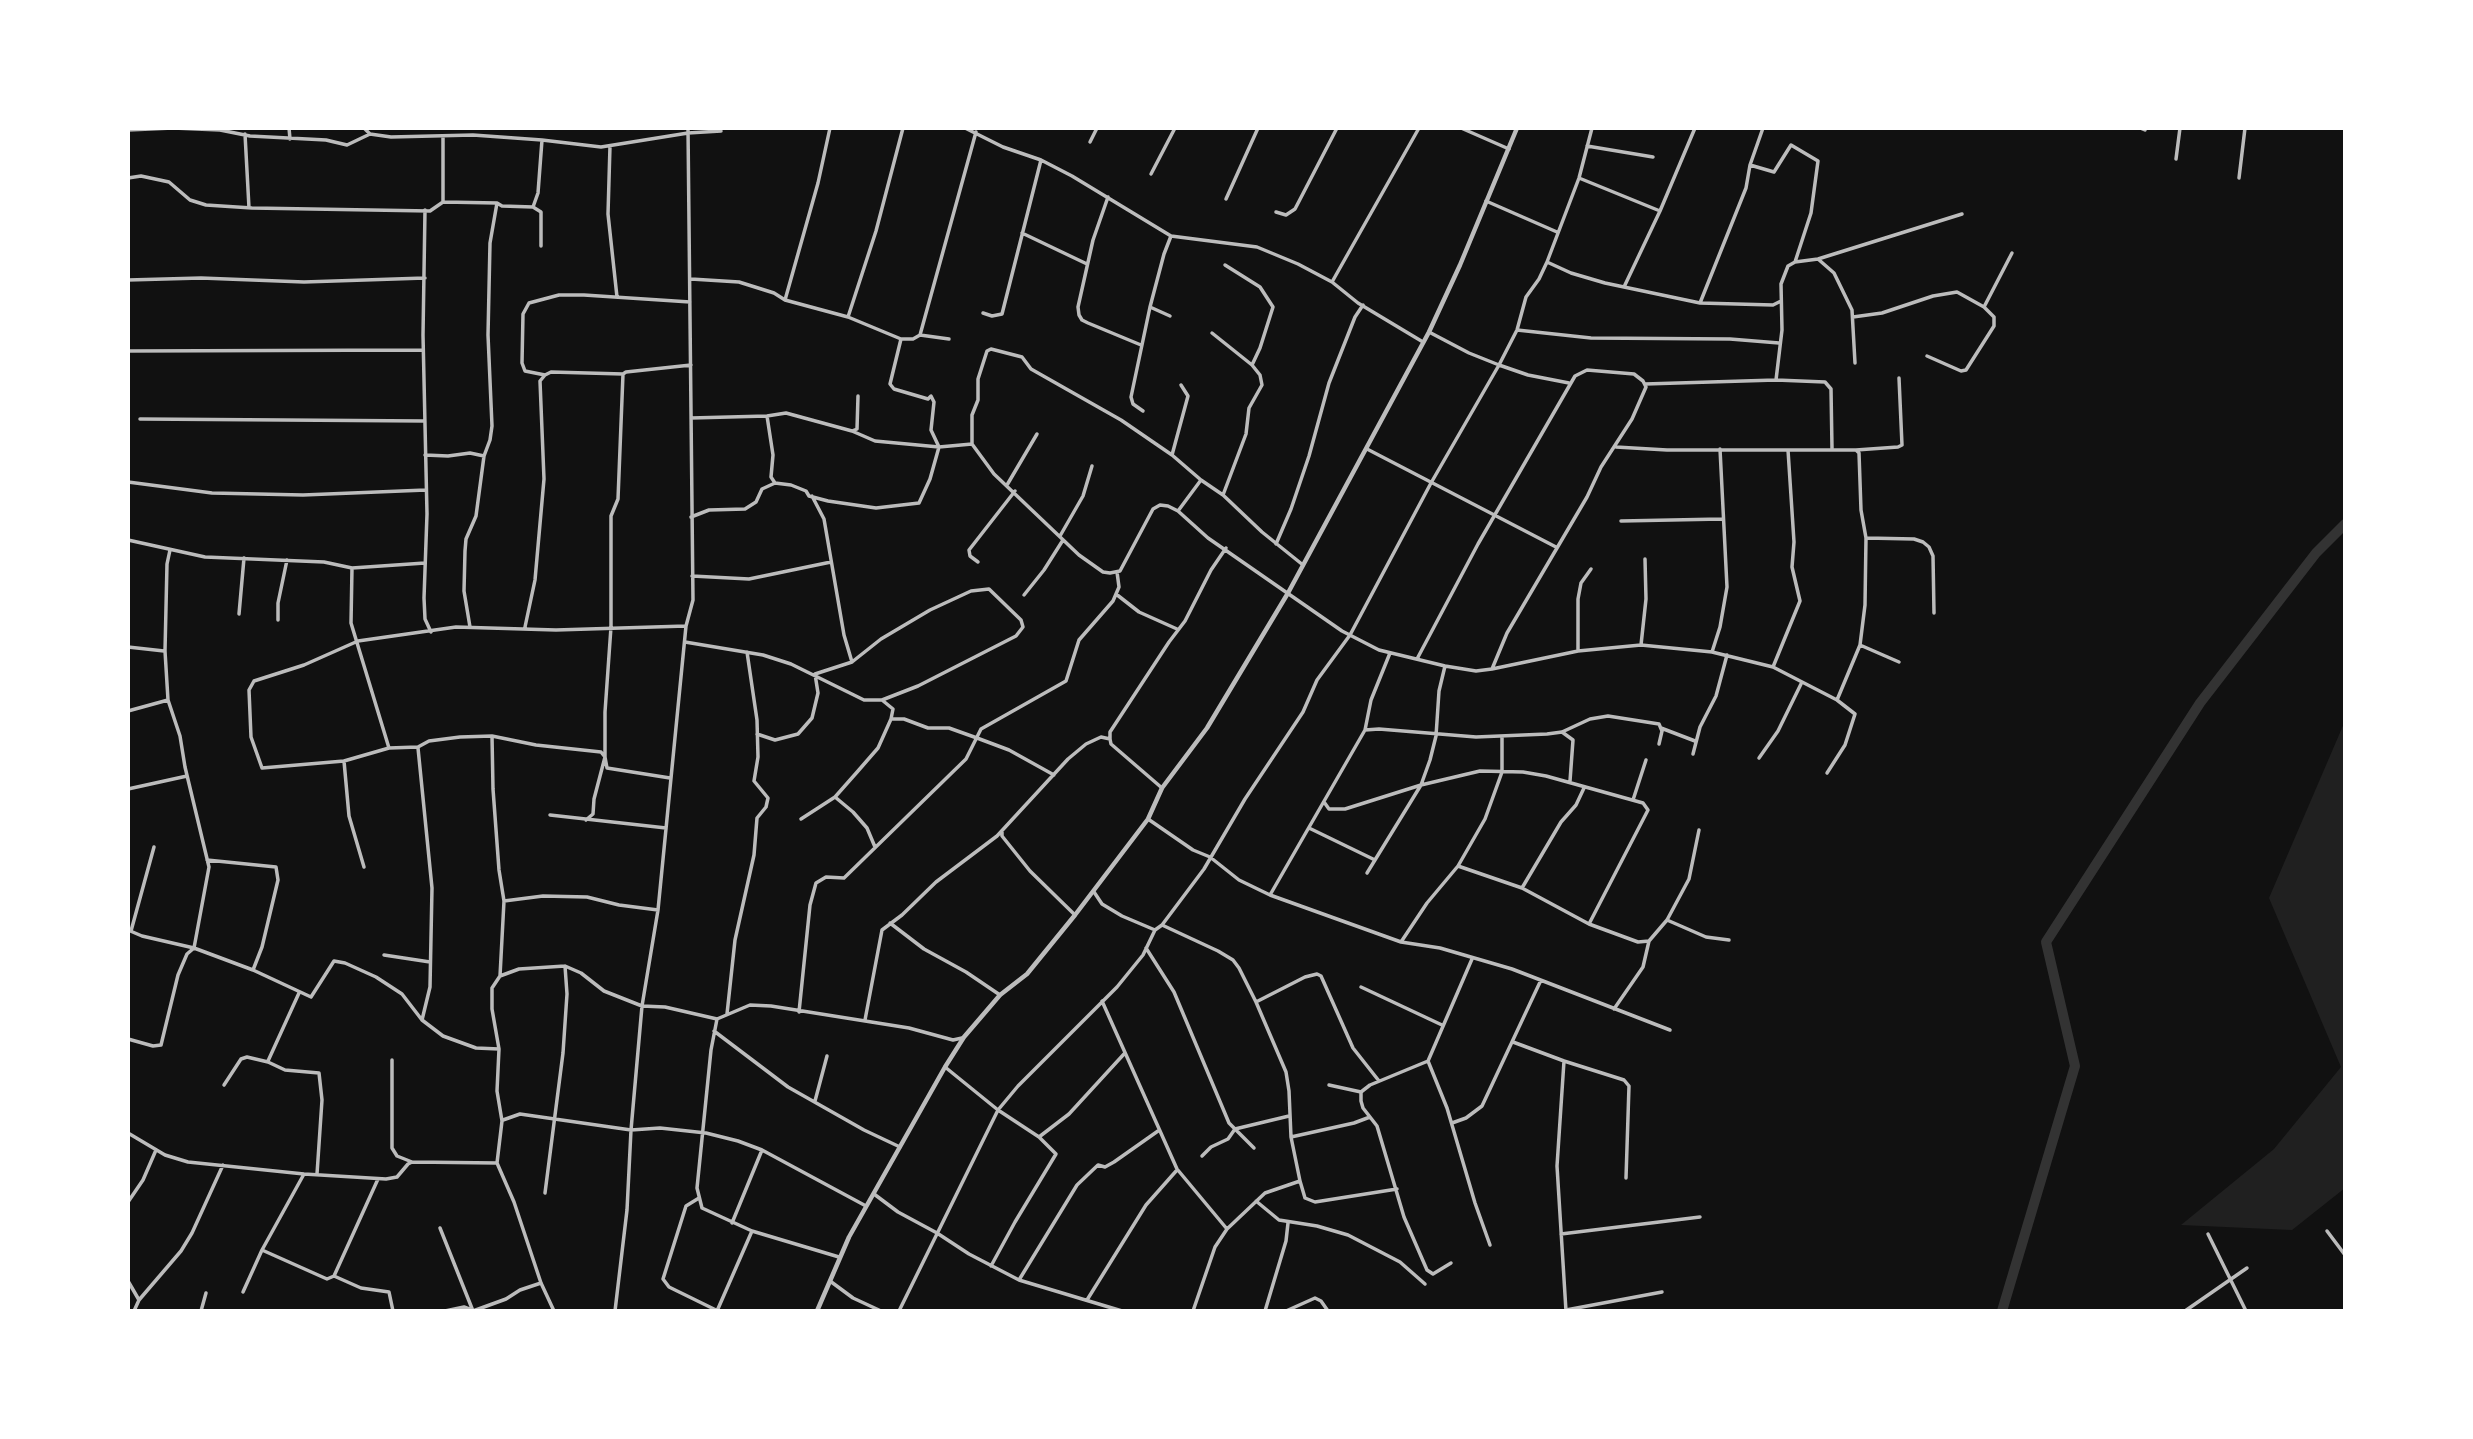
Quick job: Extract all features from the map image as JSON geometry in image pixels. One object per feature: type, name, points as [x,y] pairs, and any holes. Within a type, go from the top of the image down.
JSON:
[{"type":"street","points":[[289,128],[289,139]]},
{"type":"street","points":[[364,128],[370,134]]},
{"type":"street","points":[[785,300],[818,183],[830,128]]},
{"type":"street","points":[[848,317],[876,231],[903,128]]},
{"type":"street","points":[[965,128],[1003,147],[1041,160],[1171,236],[1257,247],[1298,264],[1332,282],[1363,305],[1423,342]]},
{"type":"street","points":[[1090,142],[1097,128]]},
{"type":"street","points":[[1152,174],[1175,128]]},
{"type":"street","points":[[1226,199],[1258,128]]},
{"type":"street","points":[[1276,212],[1286,215],[1295,209],[1337,128]]},
{"type":"street","points":[[1332,282],[1419,128]]},
{"type":"street","points":[[1461,128],[1509,149]]},
{"type":"street","points":[[817,1311],[839,1257],[866,1206],[964,1037],[1000,995],[1027,974],[1094,891],[1147,819],[1162,788],[1208,728],[1304,566],[1429,332],[1517,128]]},
{"type":"street","points":[[899,1311],[998,1110],[1018,1086],[1117,987],[1146,948],[1155,930],[1185,897],[1245,799],[1303,712],[1317,680],[1350,635],[1517,330],[1526,297],[1547,262],[1579,178],[1592,128]]},
{"type":"street","points":[[1624,287],[1695,128]]},
{"type":"street","points":[[1700,303],[1746,188],[1750,165],[1763,128]]},
{"type":"street","points":[[2176,159],[2180,128]]},
{"type":"street","points":[[2239,178],[2245,128]]},
{"type":"street","points":[[128,130],[220,129],[250,136],[326,140],[347,145],[370,134],[391,137],[473,135],[601,147],[688,130],[721,131]]},
{"type":"street","points":[[615,1311],[627,1210],[642,1006],[658,910],[686,626],[693,600],[688,130]]},
{"type":"street","points":[[691,279],[739,282],[774,293],[785,300],[848,317],[901,339],[914,339],[920,335],[976,132]]},
{"type":"street","points":[[245,134],[249,208]]},
{"type":"street","points":[[443,136],[443,202]]},
{"type":"street","points":[[533,208],[538,193],[542,140]]},
{"type":"street","points":[[1750,165],[1774,172],[1791,145],[1818,161],[1811,213],[1795,262]]},
{"type":"street","points":[[610,146],[608,214],[617,297]]},
{"type":"street","points":[[1587,146],[1653,157]]},
{"type":"street","points":[[983,313],[992,316],[1002,314],[1041,160]]},
{"type":"street","points":[[128,178],[141,176],[169,182],[190,200],[206,205],[430,211],[443,202],[497,203],[502,206],[533,208],[541,212],[541,246]]},
{"type":"street","points":[[1579,178],[1660,211]]},
{"type":"street","points":[[1108,197],[1099,218],[1078,307],[1082,320],[1141,345]]},
{"type":"street","points":[[1486,201],[1558,233]]},
{"type":"street","points":[[470,627],[464,591],[464,551],[475,516],[484,456],[491,440],[488,335],[490,243],[497,203]]},
{"type":"street","points":[[425,211],[425,618],[431,632]]},
{"type":"street","points":[[1776,380],[1782,330],[1781,301],[1784,274],[1788,266],[1962,214]]},
{"type":"street","points":[[1022,233],[1087,265]]},
{"type":"street","points":[[1143,411],[1131,401],[1150,307],[1171,236]]},
{"type":"street","points":[[1984,307],[2012,253]]},
{"type":"street","points":[[1818,259],[1834,274],[1849,302],[1853,317],[1855,363]]},
{"type":"street","points":[[1547,262],[1571,273],[1700,303],[1773,305],[1781,301]]},
{"type":"street","points":[[1225,265],[1260,287],[1272,304],[1260,348],[1252,365]]},
{"type":"street","points":[[128,281],[213,278],[304,282],[425,278]]},
{"type":"street","points":[[1853,317],[1882,313],[1933,296],[1957,292],[1984,307],[1994,317],[1994,326],[1966,370],[1961,371],[1927,356]]},
{"type":"street","points":[[545,375],[525,371],[522,363],[523,314],[528,303],[559,295],[690,302]]},
{"type":"street","points":[[1276,544],[1309,456],[1329,383],[1351,325],[1363,305]]},
{"type":"street","points":[[1150,307],[1170,316]]},
{"type":"street","points":[[1517,330],[1591,338],[1730,339],[1779,343]]},
{"type":"street","points":[[1429,332],[1499,365],[1528,375],[1569,383]]},
{"type":"street","points":[[1212,333],[1252,365],[1260,375],[1262,385],[1249,408],[1246,434],[1223,495]]},
{"type":"street","points":[[920,335],[949,339]]},
{"type":"street","points":[[691,517],[709,510],[745,509],[756,502],[762,489],[775,483],[790,485],[806,491],[809,496],[828,501],[876,508],[917,504],[930,479],[939,447],[931,430],[934,402],[931,396],[928,399],[894,389],[890,384],[901,339]]},
{"type":"street","points":[[1117,572],[1103,572],[1079,555],[1015,491],[994,474],[972,444],[972,415],[978,400],[978,379],[990,349],[1022,358],[1031,369],[1121,420],[1172,455],[1200,480],[1223,495],[1304,566]]},
{"type":"street","points":[[128,351],[423,350]]},
{"type":"street","points":[[525,628],[536,580],[543,491],[540,382],[551,372],[624,374],[691,365]]},
{"type":"street","points":[[1417,659],[1494,516],[1575,376],[1587,370],[1632,373],[1645,384],[1776,380],[1825,382],[1830,387],[1832,449]]},
{"type":"street","points":[[624,374],[618,499],[611,516],[611,627],[605,757],[607,768],[671,779]]},
{"type":"street","points":[[1616,447],[1643,450],[1856,450],[1898,447],[1902,445],[1899,378]]},
{"type":"street","points":[[1492,669],[1507,633],[1638,407],[1645,384]]},
{"type":"street","points":[[1172,455],[1188,395],[1181,385]]},
{"type":"street","points":[[852,431],[857,429],[858,396]]},
{"type":"street","points":[[691,418],[767,416],[786,412],[852,431],[875,441],[939,447],[972,444]]},
{"type":"street","points":[[767,416],[773,455],[771,477],[775,483]]},
{"type":"street","points":[[140,419],[425,421]]},
{"type":"street","points":[[1007,485],[1037,434]]},
{"type":"street","points":[[1367,449],[1556,547]]},
{"type":"street","points":[[1712,652],[1727,587],[1720,449]]},
{"type":"street","points":[[1773,667],[1800,601],[1792,567],[1794,542],[1788,450]]},
{"type":"street","points":[[1837,700],[1860,645],[1865,605],[1866,538],[1861,510],[1859,453],[1856,450]]},
{"type":"street","points":[[425,454],[448,456],[470,453],[484,456]]},
{"type":"street","points":[[1024,595],[1044,570],[1062,537],[1083,496],[1092,466]]},
{"type":"street","points":[[1178,511],[1200,480]]},
{"type":"street","points":[[128,481],[212,493],[303,495],[426,490]]},
{"type":"street","points":[[978,562],[970,556],[969,550],[1015,491]]},
{"type":"street","points":[[812,496],[824,519],[852,662]]},
{"type":"street","points":[[799,1012],[814,887],[826,877],[844,878],[966,759],[981,729],[1066,681],[1079,640],[1102,615],[1116,594],[1119,587],[1117,572],[1153,509],[1163,505],[1178,511],[1208,538],[1226,548],[1312,612],[1350,635],[1390,653],[1476,671],[1578,651],[1641,645],[1712,652],[1773,667],[1837,700],[1855,715],[1845,745],[1827,773]]},
{"type":"street","points":[[1621,521],[1722,519]]},
{"type":"street","points":[[1866,538],[1914,540],[1929,547],[1933,556],[1934,613]]},
{"type":"street","points":[[128,540],[205,557],[324,562],[352,568],[425,563]]},
{"type":"street","points":[[1162,788],[1111,744],[1110,732],[1177,629],[1185,621],[1211,570],[1226,548]]},
{"type":"street","points":[[128,1039],[153,1046],[161,1045],[178,975],[187,954],[194,948],[209,867],[180,736],[168,700],[165,652],[167,564],[170,550]]},
{"type":"street","points":[[239,614],[244,558]]},
{"type":"street","points":[[1641,645],[1646,599],[1645,559]]},
{"type":"street","points":[[278,620],[278,603],[287,560]]},
{"type":"street","points":[[692,576],[749,579],[831,562]]},
{"type":"street","points":[[352,568],[351,623],[389,748]]},
{"type":"street","points":[[1578,651],[1578,599],[1581,583],[1591,569]]},
{"type":"street","points":[[685,642],[747,652],[782,661],[815,674],[864,700],[882,700],[918,686],[1016,636],[1023,626],[1021,620],[989,589],[971,591],[921,615],[881,639],[852,662],[815,674]]},
{"type":"street","points":[[1116,594],[1139,612],[1177,629]]},
{"type":"street","points":[[605,757],[601,752],[492,736],[460,737],[429,741],[418,747],[389,748],[344,761],[262,768],[251,737],[249,690],[254,681],[304,665],[358,641],[456,627],[592,630],[611,627],[686,626]]},
{"type":"street","points":[[1860,645],[1899,662]]},
{"type":"street","points":[[128,648],[165,652]]},
{"type":"street","points":[[727,1014],[735,940],[754,855],[757,818],[766,807],[768,798],[754,781],[758,757],[757,734],[747,652]]},
{"type":"street","points":[[1270,895],[1365,730],[1371,700],[1390,653]]},
{"type":"street","points":[[1693,754],[1700,727],[1716,696],[1727,656]]},
{"type":"street","points":[[1367,873],[1421,785],[1436,736],[1439,691],[1444,666]]},
{"type":"street","points":[[757,734],[775,740],[798,734],[812,718],[818,693],[815,674]]},
{"type":"street","points":[[1759,758],[1778,731],[1801,683]]},
{"type":"street","points":[[128,711],[168,700]]},
{"type":"street","points":[[801,819],[835,797],[878,748],[893,709],[882,700]]},
{"type":"street","points":[[1365,730],[1436,736],[1502,736],[1562,732],[1590,719],[1608,716],[1654,723],[1696,741]]},
{"type":"street","points":[[891,719],[904,719],[928,728],[948,729],[976,738],[1009,750],[1054,775]]},
{"type":"street","points":[[1659,744],[1661,728]]},
{"type":"street","points":[[1562,732],[1573,740],[1570,781]]},
{"type":"street","points":[[492,736],[493,789],[504,901],[500,976],[492,988],[492,1009],[499,1049],[497,1091],[502,1121],[497,1163],[554,1311]]},
{"type":"street","points":[[1401,942],[1427,903],[1458,866],[1490,809],[1502,772],[1502,736]]},
{"type":"street","points":[[865,1020],[882,930],[936,882],[1003,830],[1068,759],[1094,739],[1110,739]]},
{"type":"street","points":[[418,747],[432,888],[429,986],[422,1020]]},
{"type":"street","points":[[586,820],[593,814],[594,799],[605,757]]},
{"type":"street","points":[[1633,800],[1646,760]]},
{"type":"street","points":[[344,761],[349,816],[364,867]]},
{"type":"street","points":[[1324,803],[1329,809],[1338,810],[1421,785],[1480,771],[1522,772],[1570,781],[1584,788],[1643,803],[1648,810],[1589,924]]},
{"type":"street","points":[[128,789],[187,776]]},
{"type":"street","points":[[1522,888],[1561,822],[1576,805],[1584,788]]},
{"type":"street","points":[[835,797],[867,828],[875,847]]},
{"type":"street","points":[[550,816],[666,828]]},
{"type":"street","points":[[1147,819],[1193,850],[1210,857],[1238,880],[1270,895],[1401,942],[1440,948],[1541,980],[1670,1030]]},
{"type":"street","points":[[1309,828],[1375,860]]},
{"type":"street","points":[[1003,830],[1002,836],[1030,871],[1075,915]]},
{"type":"street","points":[[1614,1009],[1643,967],[1649,942],[1667,920],[1689,879],[1699,830]]},
{"type":"street","points":[[154,847],[129,930],[142,936],[194,948],[253,970],[311,997],[334,961],[345,963],[376,977],[402,994],[422,1020],[443,1036],[476,1048],[499,1049]]},
{"type":"street","points":[[207,860],[276,867],[278,880],[262,947],[253,970]]},
{"type":"street","points":[[1458,866],[1522,888],[1589,924],[1638,943],[1649,942]]},
{"type":"street","points":[[1094,891],[1102,904],[1155,930]]},
{"type":"street","points":[[504,901],[543,896],[587,897],[619,905],[658,910]]},
{"type":"street","points":[[1667,920],[1706,937],[1729,940]]},
{"type":"street","points":[[890,923],[924,949],[1000,995]]},
{"type":"street","points":[[1162,925],[1233,960],[1256,1002],[1286,1072],[1291,1137],[1305,1198],[1315,1202],[1397,1188]]},
{"type":"street","points":[[1146,948],[1174,992],[1229,1123],[1254,1148]]},
{"type":"street","points":[[384,955],[430,962]]},
{"type":"street","points":[[1473,958],[1428,1061],[1452,1123],[1490,1245]]},
{"type":"street","points":[[500,976],[519,970],[565,966],[581,973],[604,991],[642,1006],[665,1007],[718,1018],[750,1005],[771,1006],[865,1020],[929,1032],[953,1040],[964,1037]]},
{"type":"street","points":[[545,1193],[563,1053],[567,994],[565,966]]},
{"type":"street","points":[[1256,1002],[1305,977],[1317,974],[1321,976],[1348,1040],[1379,1081]]},
{"type":"street","points":[[1452,1123],[1466,1118],[1482,1106],[1541,980]]},
{"type":"street","points":[[1362,987],[1442,1025]]},
{"type":"street","points":[[268,1062],[299,993]]},
{"type":"street","points":[[1102,1001],[1177,1169],[1227,1229]]},
{"type":"street","points":[[702,1208],[698,1188],[714,1031],[718,1018]]},
{"type":"street","points":[[714,1031],[788,1087],[900,1147]]},
{"type":"street","points":[[1513,1042],[1624,1080],[1629,1086],[1626,1178]]},
{"type":"street","points":[[1039,1137],[1069,1114],[1124,1054]]},
{"type":"street","points":[[815,1101],[827,1056]]},
{"type":"street","points":[[224,1086],[241,1059],[247,1057],[285,1070],[319,1073],[322,1100],[317,1174]]},
{"type":"street","points":[[391,1060],[392,1148],[397,1156],[412,1162],[497,1163]]},
{"type":"street","points":[[1329,1085],[1361,1092],[1379,1081],[1428,1061]]},
{"type":"street","points":[[1564,1061],[1558,1137],[1566,1311],[1662,1292]]},
{"type":"street","points":[[945,1067],[998,1110],[1039,1137],[1056,1154],[991,1266]]},
{"type":"street","points":[[1361,1092],[1361,1101],[1377,1126],[1404,1217],[1429,1272],[1433,1274],[1451,1263]]},
{"type":"street","points":[[502,1121],[520,1114],[631,1130],[660,1128],[703,1133],[738,1141],[762,1150],[866,1206]]},
{"type":"street","points":[[1202,1156],[1211,1147],[1228,1139],[1235,1129],[1289,1116]]},
{"type":"street","points":[[1291,1137],[1370,1117]]},
{"type":"street","points":[[1019,1280],[1066,1201],[1083,1178],[1098,1165],[1105,1167],[1114,1162],[1158,1130]]},
{"type":"street","points":[[128,1133],[165,1155],[188,1162],[304,1174],[393,1179],[412,1162]]},
{"type":"street","points":[[128,1202],[143,1180],[156,1150]]},
{"type":"street","points":[[732,1223],[762,1150]]},
{"type":"street","points":[[134,1311],[139,1300],[181,1251],[192,1233],[223,1165]]},
{"type":"street","points":[[1087,1300],[1146,1205],[1177,1169]]},
{"type":"street","points":[[243,1292],[262,1250],[304,1174]]},
{"type":"street","points":[[262,1250],[321,1277],[327,1279],[334,1276],[379,1179]]},
{"type":"street","points":[[1193,1311],[1215,1247],[1227,1229],[1265,1193],[1300,1181]]},
{"type":"street","points":[[874,1194],[898,1212],[1019,1280],[1120,1311]]},
{"type":"street","points":[[699,1198],[686,1206],[663,1279],[669,1287],[718,1311],[752,1231]]},
{"type":"street","points":[[1256,1201],[1271,1216],[1288,1223],[1317,1226],[1348,1235],[1400,1262],[1425,1284]]},
{"type":"street","points":[[689,1203],[752,1231],[839,1257]]},
{"type":"street","points":[[1561,1234],[1700,1217]]},
{"type":"street","points":[[1265,1311],[1286,1241],[1288,1223]]},
{"type":"street","points":[[440,1228],[473,1311],[468,1307],[445,1311]]},
{"type":"street","points":[[2327,1231],[2345,1255]]},
{"type":"street","points":[[2208,1234],[2246,1311]]},
{"type":"street","points":[[2185,1311],[2247,1268]]},
{"type":"street","points":[[334,1276],[361,1288],[389,1292],[393,1311]]},
{"type":"street","points":[[829,1280],[853,1298],[881,1311]]},
{"type":"street","points":[[128,1281],[139,1300]]},
{"type":"street","points":[[473,1311],[541,1283]]},
{"type":"street","points":[[201,1311],[206,1293]]},
{"type":"street","points":[[1286,1311],[1315,1298],[1321,1301],[1328,1311]]},
{"type":"shaded area","points":[[2345,721],[2345,1188],[2292,1230],[2181,1225],[2274,1149],[2341,1067],[2269,898]]},
{"type":"waterway","points":[[2002,1311],[2075,1066],[2046,942],[2200,703],[2316,553],[2345,524]]}]
